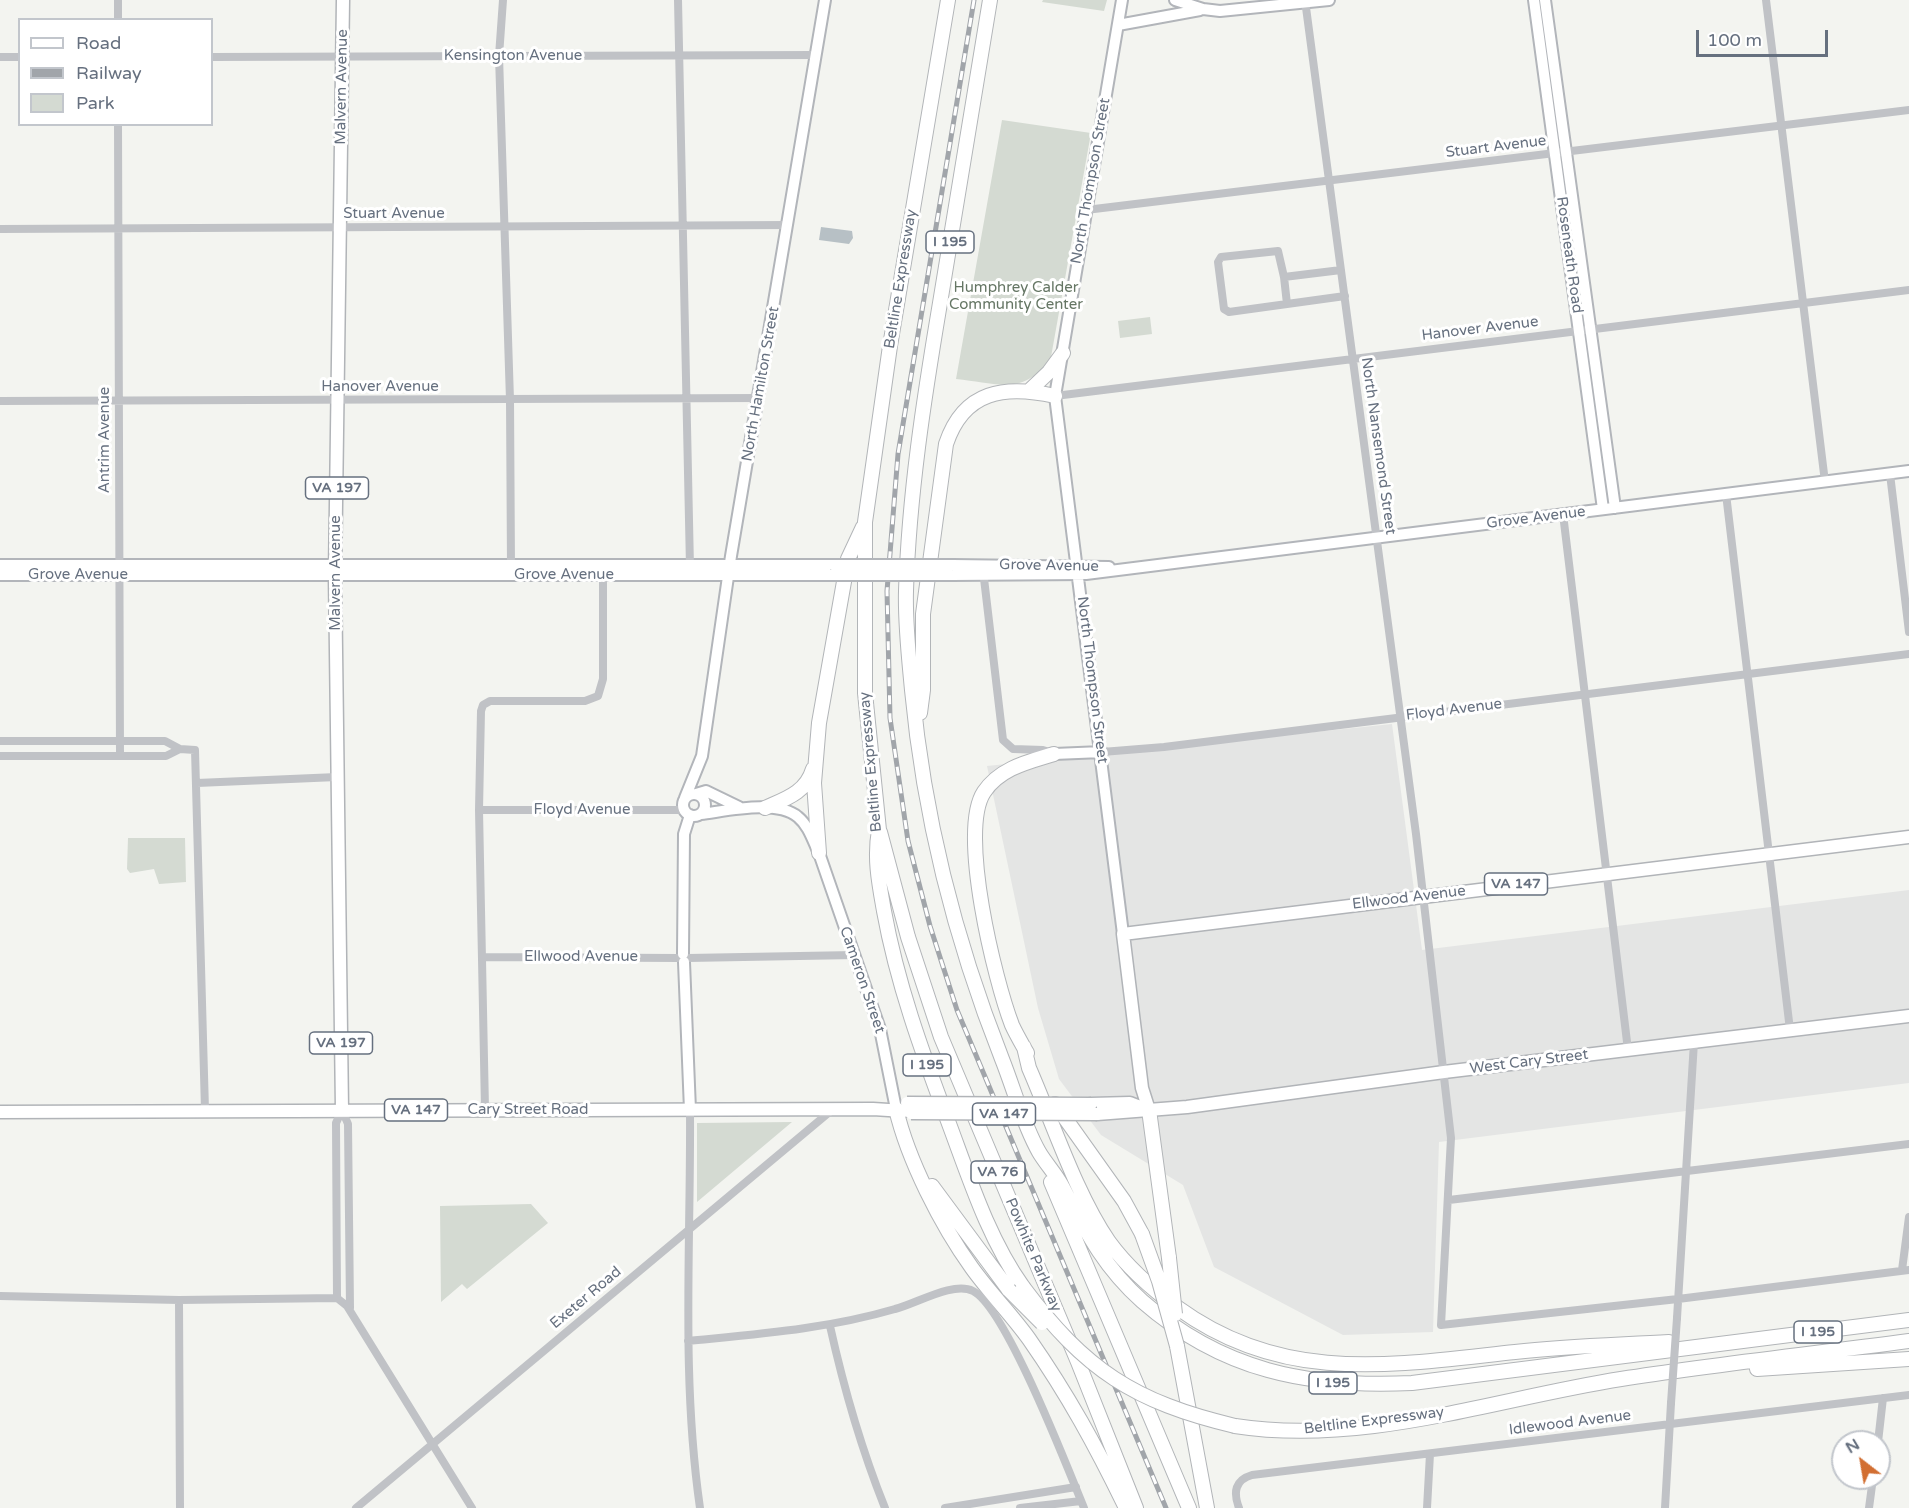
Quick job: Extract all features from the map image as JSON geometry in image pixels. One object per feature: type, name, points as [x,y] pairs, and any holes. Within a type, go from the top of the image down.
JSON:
[{"type":"highway","name":"Beltline Expressway","points":[[948,0],[885,378],[865,522],[865,693],[879,830],[875,850],[879,883],[907,1005],[976,1196],[1006,1260],[1016,1289],[1037,1319],[1118,1382],[1145,1396],[1202,1418],[1235,1426],[1290,1431],[1384,1423],[1620,1379],[1689,1370]]},
{"type":"highway","name":"I 195","points":[[990,0],[919,428],[906,593],[916,736],[936,851],[975,991],[1038,1150],[1060,1181],[1091,1242],[1129,1288],[1188,1335],[1223,1354],[1266,1371],[1331,1383],[1412,1383],[1909,1320]]},
{"type":"highway","points":[[1030,390],[1041,382],[1063,353]]},
{"type":"highway","points":[[916,736],[923,690],[923,614],[946,444],[957,418],[977,401],[1004,391],[1030,390],[1055,396]]},
{"type":"highway","points":[[819,853],[815,761],[819,723],[848,559],[865,522]]},
{"type":"highway","points":[[1054,754],[1017,766],[1000,775],[983,793],[976,818],[981,898],[987,929],[1006,1003],[1024,1047],[1064,1120],[1124,1201],[1142,1234],[1159,1281],[1177,1346],[1207,1508]]},
{"type":"highway","points":[[765,808],[799,791],[809,779],[815,761]]},
{"type":"highway","name":"Powhite Parkway","points":[[879,830],[908,937],[941,1037],[1078,1362],[1136,1508]]},
{"type":"highway","points":[[1024,1047],[1029,1068],[1083,1193],[1108,1240],[1135,1272],[1167,1300],[1205,1326],[1242,1344],[1297,1360],[1363,1366],[1551,1349],[1704,1340],[1727,1343]]},
{"type":"highway","points":[[905,1108],[917,1165],[954,1241],[1027,1337],[1089,1431],[1126,1508]]},
{"type":"highway","points":[[1149,1110],[1169,1258],[1177,1346]]},
{"type":"highway","name":"VA 76","points":[[1038,1150],[1189,1508]]},
{"type":"highway","points":[[917,1165],[1016,1289]]},
{"type":"highway","name":"I 195","points":[[1689,1370],[1909,1341]]},
{"type":"highway","points":[[1689,1370],[1800,1368],[1909,1359]]},
{"type":"main road","name":"Malvern Avenue","points":[[342,1110],[335,570],[343,0]]},
{"type":"main road","name":"North Hamilton Street","points":[[702,795],[699,769],[729,570],[825,0]]},
{"type":"main road","name":"North Thompson Street","points":[[1122,0],[1055,396],[1102,752],[1123,934]]},
{"type":"main road","points":[[1175,0],[1203,9]]},
{"type":"main road","points":[[1118,25],[1203,9],[1238,11],[1329,0]]},
{"type":"main road","name":"Roseneath Road","points":[[1534,0],[1561,153]]},
{"type":"main road","name":"Roseneath Road","points":[[1545,0],[1561,153],[1585,330],[1615,508]]},
{"type":"main road","name":"Roseneath Road","points":[[1585,330],[1603,509]]},
{"type":"main road","name":"Grove Avenue","points":[[0,565],[119,570],[1078,570],[1127,568],[1909,471]]},
{"type":"main road","name":"Grove Avenue","points":[[0,575],[119,570]]},
{"type":"main road","name":"Floyd Avenue","points":[[1054,754],[1102,752]]},
{"type":"main road","name":"North Hamilton Street","points":[[685,798],[699,769]]},
{"type":"main road","points":[[690,1110],[683,958],[684,834],[692,813],[685,798],[702,795],[705,809],[692,813]]},
{"type":"main road","name":"Floyd Avenue","points":[[702,795],[740,807]]},
{"type":"main road","name":"Floyd Avenue","points":[[692,813],[740,807],[786,811],[796,816],[806,826],[819,853]]},
{"type":"main road","name":"Ellwood Avenue","points":[[1123,934],[1909,837]]},
{"type":"main road","name":"Cameron Street","points":[[819,853],[905,1108]]},
{"type":"main road","points":[[1123,934],[1142,1088],[1149,1110]]},
{"type":"main road","name":"West Cary Street","points":[[905,1108],[1149,1110],[1909,1016]]},
{"type":"main road","name":"Cary Street Road","points":[[0,1112],[905,1108]]},
{"type":"street","points":[[118,0],[118,18]]},
{"type":"street","points":[[503,0],[499,56],[510,400],[511,570]]},
{"type":"street","points":[[678,0],[690,570]]},
{"type":"street","points":[[1766,0],[1825,482]]},
{"type":"street","name":"North Nansemond Street","points":[[1306,1],[1401,717],[1451,1138],[1441,1325],[1678,1299]]},
{"type":"street","name":"Kensington Avenue","points":[[213,57],[814,55]]},
{"type":"street","points":[[0,57],[18,57]]},
{"type":"street","name":"Stuart Avenue","points":[[1086,210],[1909,110]]},
{"type":"street","name":"Antrim Avenue","points":[[118,126],[120,756]]},
{"type":"street","name":"Stuart Avenue","points":[[0,229],[787,225]]},
{"type":"street","points":[[1287,304],[1278,251],[1218,259],[1226,312],[1287,304],[1345,296]]},
{"type":"street","points":[[1284,277],[1341,270]]},
{"type":"street","name":"Hanover Avenue","points":[[1055,396],[1909,290]]},
{"type":"street","name":"Hanover Avenue","points":[[0,401],[759,398]]},
{"type":"street","points":[[1890,474],[1909,632]]},
{"type":"street","points":[[1726,494],[1791,1030]]},
{"type":"street","points":[[1563,514],[1628,1050]]},
{"type":"street","points":[[485,1109],[479,810],[480,717],[483,705],[500,700],[585,701],[598,696],[603,679],[603,570]]},
{"type":"street","name":"Floyd Avenue","points":[[983,570],[1003,740],[1013,749],[1043,750],[1054,754]]},
{"type":"street","name":"Floyd Avenue","points":[[1102,752],[1164,747],[1909,654]]},
{"type":"street","points":[[0,741],[165,741],[180,749],[195,750],[205,1110]]},
{"type":"street","points":[[0,756],[166,756],[180,749]]},
{"type":"street","points":[[197,783],[337,777]]},
{"type":"street","name":"Floyd Avenue","points":[[479,810],[692,813]]},
{"type":"street","name":"Ellwood Avenue","points":[[483,957],[683,958],[855,955]]},
{"type":"street","points":[[1665,1508],[1694,1042]]},
{"type":"street","name":"Exeter Road","points":[[356,1508],[833,1109]]},
{"type":"street","points":[[338,1298],[336,1124],[342,1110]]},
{"type":"street","points":[[342,1110],[348,1127],[350,1309]]},
{"type":"street","points":[[690,1110],[688,1393],[692,1454],[700,1508]]},
{"type":"street","points":[[1449,1200],[1909,1144]]},
{"type":"street","points":[[1678,1299],[1906,1270],[1909,1217]]},
{"type":"street","points":[[688,1341],[830,1326],[897,1309],[954,1288],[975,1292],[991,1310],[1018,1356],[1083,1504],[1020,1508]]},
{"type":"street","points":[[0,1296],[179,1300],[338,1298],[350,1309],[472,1508]]},
{"type":"street","points":[[179,1300],[180,1508]]},
{"type":"street","points":[[830,1326],[857,1433],[885,1508]]},
{"type":"street","name":"Idlewood Avenue","points":[[1239,1508],[1235,1493],[1237,1484],[1242,1478],[1252,1475],[1909,1395]]},
{"type":"street","points":[[1879,1430],[1883,1398]]},
{"type":"street","points":[[1427,1508],[1430,1454]]},
{"type":"street","points":[[945,1508],[1076,1488]]},
{"type":"street","points":[[1869,1508],[1871,1490]]},
{"type":"shaded area","points":[[821,227],[852,231],[853,238],[849,244],[819,240]]},
{"type":"shaded area","points":[[1392,724],[1422,950],[1909,890],[1909,1083],[1439,1142],[1433,1332],[1343,1335],[1214,1267],[1183,1185],[1101,1135],[1059,1079],[1038,1008],[987,766]]},
{"type":"green space","points":[[1043,0],[1107,0],[1104,11],[1042,2]]},
{"type":"green space","name":"Humphrey Calder Community Center","points":[[1002,120],[1091,133],[1051,357],[1031,378],[1020,383],[1009,384],[956,379]]},
{"type":"green space","points":[[1150,317],[1152,334],[1120,338],[1118,321]]},
{"type":"green space","points":[[128,838],[185,838],[186,882],[159,884],[154,869],[130,873],[127,869]]},
{"type":"green space","points":[[792,1122],[697,1202],[697,1123]]},
{"type":"green space","points":[[531,1204],[548,1223],[467,1289],[462,1284],[441,1302],[440,1206]]},
{"type":"railway","points":[[974,0],[898,454],[887,591],[890,718],[908,841],[930,926],[957,1010],[1166,1508]]}]
